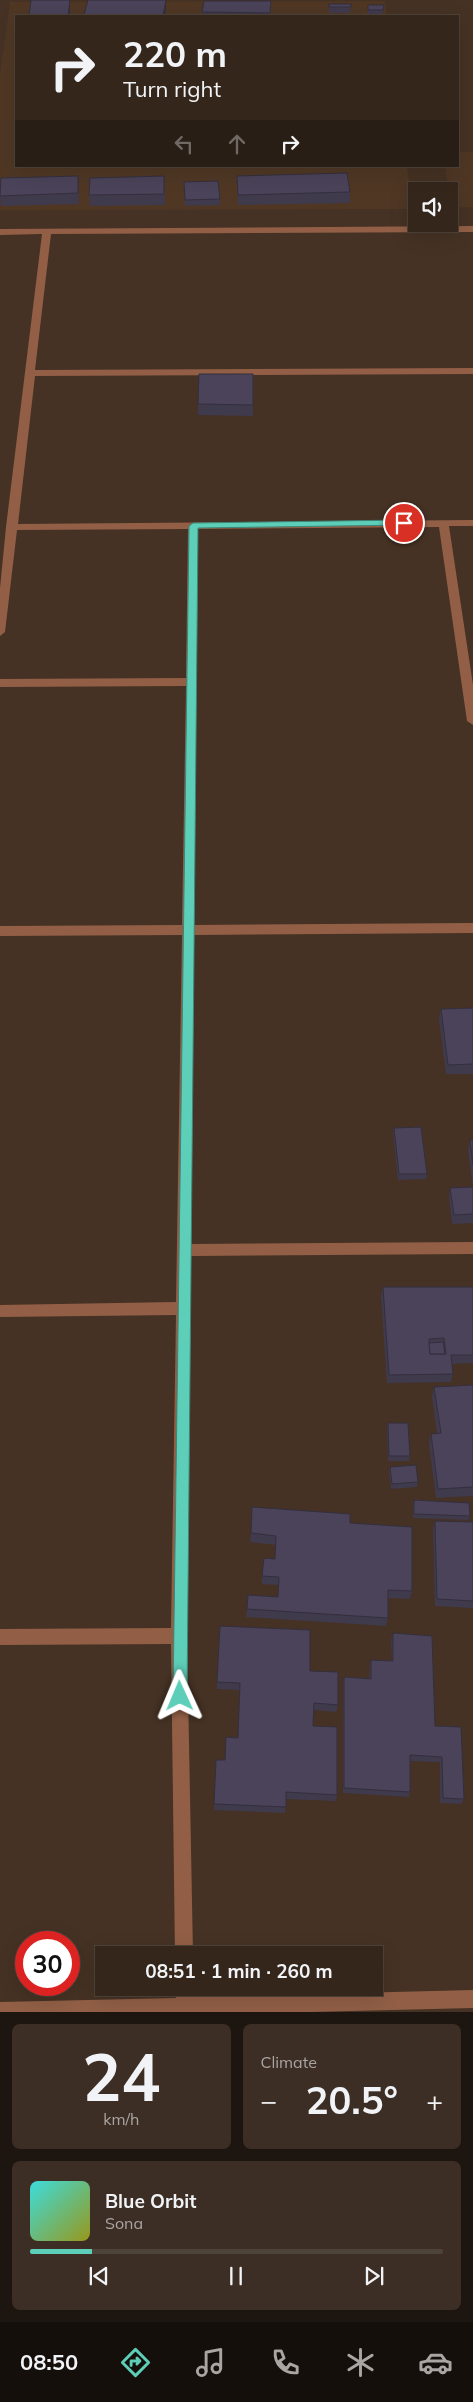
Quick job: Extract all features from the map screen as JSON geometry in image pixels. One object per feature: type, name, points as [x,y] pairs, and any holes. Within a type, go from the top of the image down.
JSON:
[{"type":"street","points":[[0,232],[473,229]]},
{"type":"street","points":[[0,632],[47,231]]},
{"type":"street","points":[[30,373],[473,371]]},
{"type":"street","points":[[11,528],[473,522]]},
{"type":"street","points":[[443,523],[473,722]]},
{"type":"street","points":[[184,1946],[179,1636],[193,526]]},
{"type":"street","points":[[0,683],[191,682]]},
{"type":"street","points":[[0,930],[473,928]]},
{"type":"street","points":[[184,1250],[473,1248]]},
{"type":"street","points":[[0,1311],[184,1308]]},
{"type":"street","points":[[0,1638],[179,1636]]},
{"type":"street","points":[[184,1996],[185,2006]]},
{"type":"street","points":[[0,2011],[473,2000]]},
{"type":"shaded area","points":[[385,1],[387,15],[15,15],[15,167],[407,167],[409,182],[408,209],[0,210],[0,75],[10,2]]},
{"type":"shaded area","points":[[459,152],[473,152],[473,207],[458,208],[458,182],[447,182],[445,167],[459,167]]},
{"type":"building","points":[[31,0],[70,0],[68,15],[29,15]]},
{"type":"building","points":[[88,0],[166,0],[163,15],[84,15]]},
{"type":"building","points":[[204,1],[271,1],[270,13],[202,12]]},
{"type":"building","points":[[329,4],[351,4],[351,7],[329,7]]},
{"type":"building","points":[[368,5],[384,5],[383,10],[368,10]]},
{"type":"building","points":[[347,173],[350,192],[238,195],[237,176]]},
{"type":"building","points":[[78,176],[78,193],[0,196],[1,178]]},
{"type":"building","points":[[164,176],[164,194],[89,195],[90,178]]},
{"type":"building","points":[[218,181],[220,199],[185,200],[184,182]]},
{"type":"building","points":[[199,374],[253,374],[253,405],[198,404]]},
{"type":"building","points":[[473,1008],[473,1064],[448,1065],[441,1009]]},
{"type":"building","points":[[421,1127],[427,1174],[399,1174],[394,1128]]},
{"type":"building","points":[[470,1140],[473,1140],[473,1165]]},
{"type":"building","points":[[473,1187],[473,1214],[454,1215],[450,1188]]},
{"type":"building","points":[[383,1287],[473,1287],[473,1355],[451,1355],[453,1374],[389,1375]],"holes":[[[444,1338],[446,1354],[430,1354],[429,1339]]]},
{"type":"building","points":[[443,1342],[445,1354],[430,1354],[429,1343]]},
{"type":"building","points":[[473,1385],[473,1487],[438,1489],[431,1434],[441,1433],[434,1387]]},
{"type":"building","points":[[388,1423],[408,1423],[410,1456],[389,1456]]},
{"type":"building","points":[[416,1465],[418,1482],[392,1484],[390,1467]]},
{"type":"building","points":[[414,1500],[469,1503],[470,1516],[414,1514]]},
{"type":"building","points":[[252,1507],[350,1514],[350,1523],[412,1527],[412,1591],[388,1590],[388,1618],[247,1609],[248,1595],[278,1597],[279,1577],[262,1576],[264,1558],[275,1559],[276,1536],[251,1533]]},
{"type":"building","points":[[435,1521],[473,1522],[473,1601],[437,1599]]},
{"type":"building","points":[[220,1626],[310,1630],[310,1671],[338,1672],[338,1705],[314,1703],[313,1726],[337,1727],[337,1795],[286,1792],[286,1807],[214,1804],[216,1760],[225,1760],[226,1737],[238,1738],[240,1683],[217,1682]]},
{"type":"building","points":[[393,1633],[432,1636],[435,1726],[461,1727],[464,1799],[443,1798],[442,1757],[410,1755],[410,1792],[344,1788],[344,1677],[371,1679],[371,1660],[393,1661]]},
{"type":"route","points":[[180,1696],[179,1636],[193,526],[404,523]]}]
